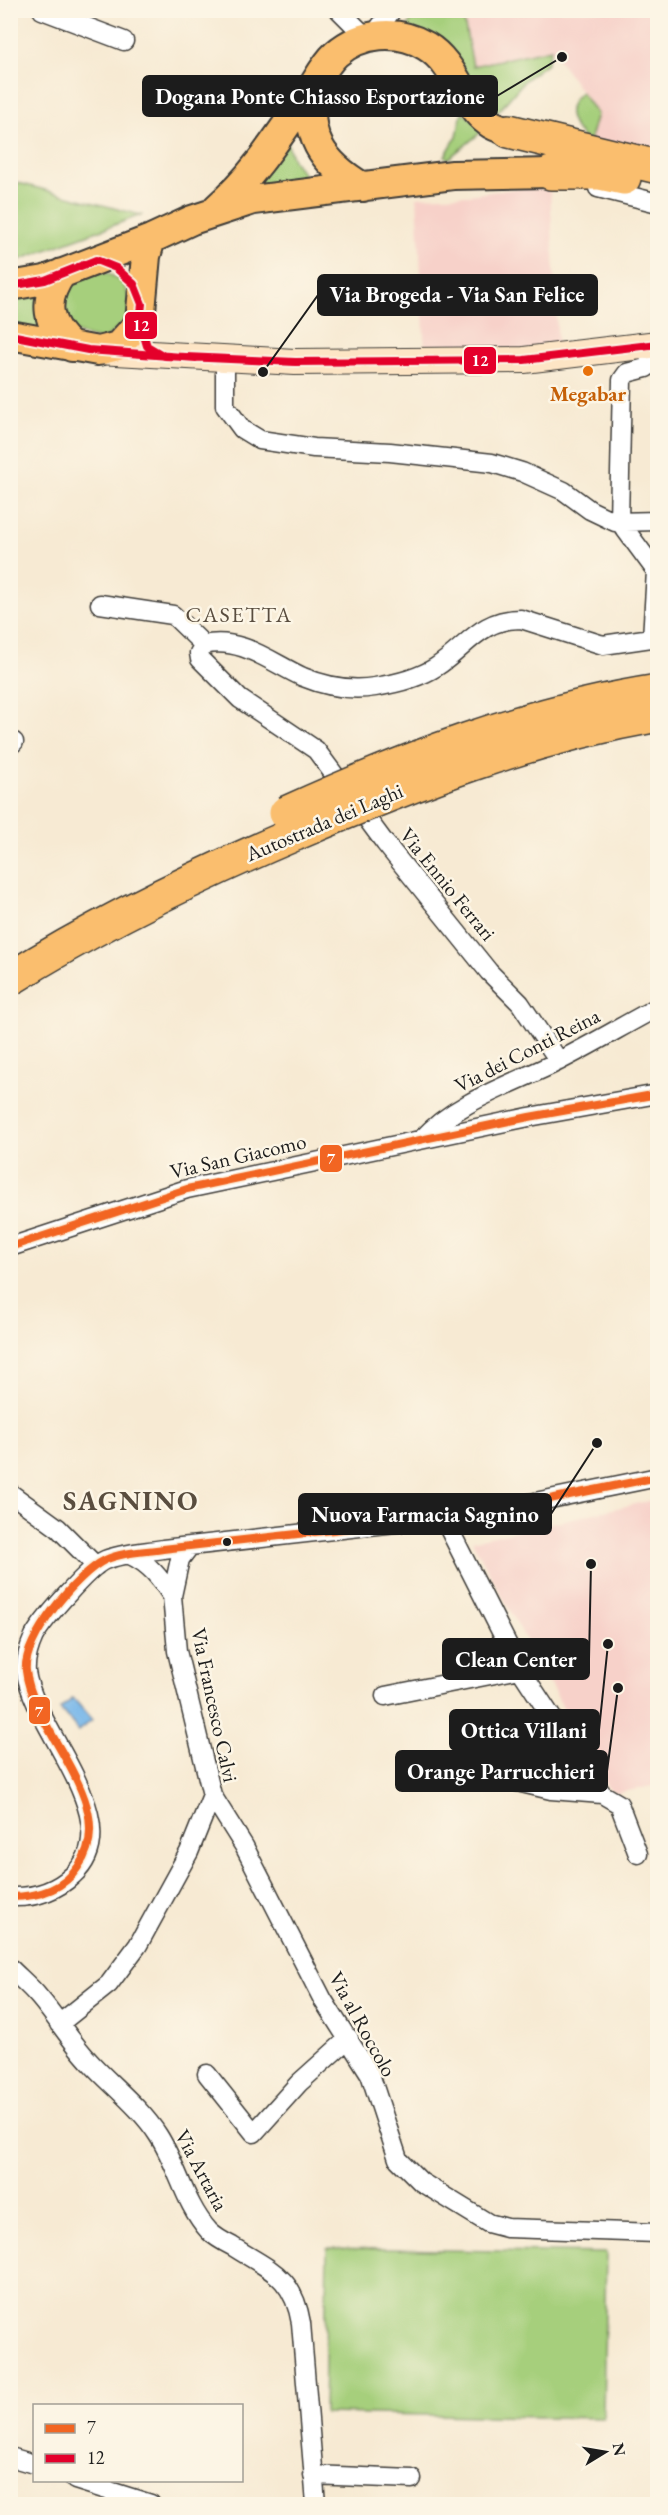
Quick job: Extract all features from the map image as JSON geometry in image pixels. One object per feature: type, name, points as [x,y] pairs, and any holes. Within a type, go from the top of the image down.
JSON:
[{"type":"highway","points":[[509,131],[657,167]]},
{"type":"highway","points":[[551,172],[600,173],[657,186]]},
{"type":"highway","name":"Autostrada dei Laghi","points":[[10,979],[387,769],[465,739],[547,715],[657,691]]},
{"type":"highway","name":"Autostrada dei Laghi","points":[[10,955],[136,883],[291,823],[477,760],[565,735],[657,715]]},
{"type":"main road","points":[[211,213],[245,181],[316,82],[322,70],[336,54],[350,44],[370,37],[403,36],[432,49],[447,64],[462,91],[483,117],[494,126],[509,131]]},
{"type":"main road","points":[[316,82],[310,108],[311,122],[319,147],[338,171],[363,187]]},
{"type":"main road","points":[[10,286],[45,280],[211,213],[254,200],[453,175],[551,172]]},
{"type":"main road","points":[[10,335],[85,349],[118,346],[141,313],[146,256],[151,239]]},
{"type":"main road","points":[[96,260],[116,268],[134,284],[141,313]]},
{"type":"main road","points":[[62,273],[51,295],[50,313],[57,332],[85,349]]},
{"type":"street","points":[[42,10],[124,41]]},
{"type":"street","points":[[339,10],[370,37],[392,10]]},
{"type":"street","points":[[551,172],[595,187],[657,203]]},
{"type":"street","points":[[141,313],[147,346],[164,356]]},
{"type":"street","points":[[85,349],[164,356],[295,362],[524,360],[653,344],[650,365],[627,373],[622,380],[617,521],[656,571],[655,637],[603,645],[521,619],[510,619],[483,628],[434,668],[407,679],[374,687],[343,688],[303,677],[259,653],[221,643],[204,645],[173,615],[100,604]]},
{"type":"street","points":[[225,359],[225,406],[242,429],[260,440],[314,448],[390,452],[492,463],[522,472],[564,490],[590,510],[617,521],[657,521]]},
{"type":"street","name":"Via Ennio Ferrari","points":[[204,645],[200,648],[200,659],[240,699],[316,750],[385,843],[489,972],[520,1003],[559,1061]]},
{"type":"street","name":"Via dei Conti Reina","points":[[422,1139],[434,1126],[456,1111],[559,1061],[657,1007]]},
{"type":"street","name":"Via San Giacomo","points":[[10,1247],[187,1189],[422,1139],[657,1094]]},
{"type":"street","points":[[10,1897],[32,1896],[57,1887],[78,1871],[88,1856],[92,1838],[92,1822],[87,1802],[39,1709],[29,1685],[26,1669],[30,1646],[35,1635],[46,1619],[96,1566],[104,1561],[130,1555],[190,1546],[503,1509],[657,1477]]},
{"type":"street","points":[[10,1493],[58,1528],[96,1566]]},
{"type":"street","points":[[443,1517],[520,1669],[602,1794]]},
{"type":"street","name":"Via Francesco Calvi","points":[[59,2024],[109,1984],[138,1945],[189,1852],[212,1795],[177,1651],[172,1596],[180,1559],[190,1546]]},
{"type":"street","points":[[130,1555],[151,1567],[172,1596]]},
{"type":"street","points":[[385,1696],[520,1669]]},
{"type":"street","points":[[467,1770],[551,1790],[602,1794],[619,1804],[638,1854]]},
{"type":"street","name":"Via al Roccolo","points":[[212,1795],[244,1846],[323,2000],[370,2074],[398,2159],[421,2182],[496,2226],[657,2235]]},
{"type":"street","name":"Via Artaria","points":[[10,1968],[39,1997],[89,2061],[157,2133],[179,2174],[189,2204],[197,2217],[212,2234],[279,2275],[296,2299],[301,2323],[316,2505]]},
{"type":"street","points":[[207,2074],[254,2133],[299,2083],[349,2038]]},
{"type":"street","points":[[10,2457],[33,2464]]},
{"type":"street","points":[[313,2475],[412,2479]]},
{"type":"street","points":[[78,2482],[151,2505]]},
{"type":"shaded area","points":[[462,11],[657,11],[657,158],[589,142],[597,114],[551,49],[472,67]]},
{"type":"shaded area","points":[[528,187],[550,190],[558,349],[425,353],[417,197],[469,195]]},
{"type":"shaded area","points":[[657,1499],[657,1785],[617,1793],[609,1789],[601,1777],[472,1541]]},
{"type":"green space","points":[[417,11],[462,11],[473,66],[551,49],[547,63],[525,80],[497,113],[405,30]]},
{"type":"green space","points":[[581,92],[597,114],[589,142],[573,125],[571,119],[571,105]]},
{"type":"green space","points":[[462,112],[485,129],[448,159],[445,156],[457,136]]},
{"type":"green space","points":[[286,139],[293,160],[309,182],[251,188]]},
{"type":"green space","points":[[11,181],[141,215],[11,263]]},
{"type":"green space","points":[[98,271],[121,282],[128,294],[129,302],[128,320],[103,340],[73,332],[62,314],[63,293],[69,284]]},
{"type":"green space","points":[[42,292],[48,336],[11,326],[10,299]]},
{"type":"green space","points":[[327,2248],[606,2253],[603,2418],[324,2413]]},
{"type":"water","points":[[73,1698],[92,1720],[79,1731],[60,1709]]},
{"type":"transit line","name":"12","points":[[10,286],[45,280],[96,260],[116,268],[134,284],[142,304],[140,322],[147,346],[164,356],[295,362],[524,360],[658,344]]},
{"type":"transit line","name":"12","points":[[10,335],[88,350],[196,358]]},
{"type":"transit line","name":"7","points":[[10,1247],[187,1189],[529,1117],[658,1094]]},
{"type":"transit line","name":"7","points":[[10,1897],[30,1896],[57,1887],[78,1867],[89,1843],[89,1819],[83,1794],[43,1719],[32,1695],[26,1671],[27,1658],[42,1625],[67,1592],[94,1567],[112,1557],[126,1554],[476,1514],[658,1477]]},
{"type":"place","name":"Dogana Ponte Chiasso Esportazione","points":[[562,57]]},
{"type":"place","name":"Megabar","points":[[588,371]]},
{"type":"place","name":"Via Brogeda - Via San Felice","points":[[263,372]]},
{"type":"place","name":"Nuova Farmacia Sagnino","points":[[597,1443]]},
{"type":"place","name":"Clean Center","points":[[591,1564]]},
{"type":"place","name":"Ottica Villani","points":[[608,1644]]},
{"type":"place","name":"Orange Parrucchieri","points":[[618,1688]]},
{"type":"district","name":"CASETTA","points":[[239,614]]},
{"type":"district","name":"SAGNINO","points":[[131,1500]]}]
